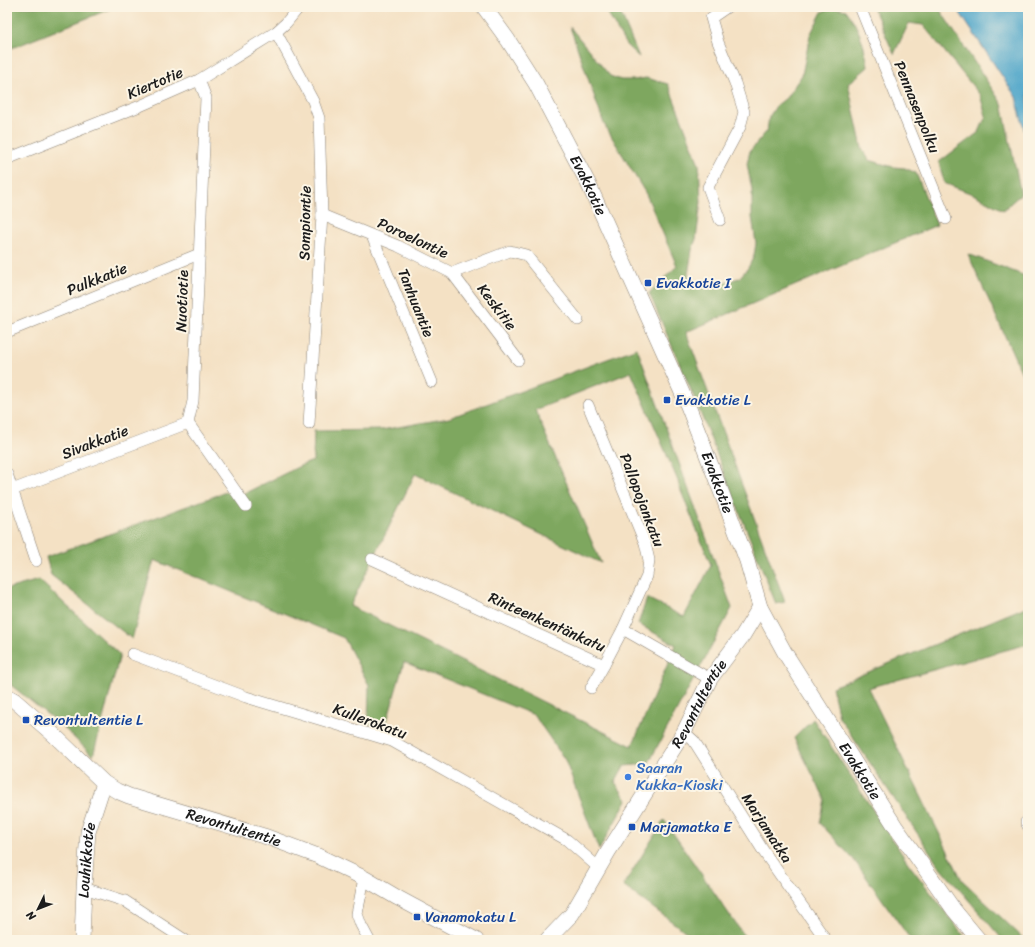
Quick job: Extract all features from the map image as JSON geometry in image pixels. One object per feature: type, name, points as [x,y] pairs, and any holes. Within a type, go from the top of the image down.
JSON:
[{"type":"street","name":"Kiertotie","points":[[7,159],[140,106],[199,80],[276,32],[286,23],[299,7]]},
{"type":"street","name":"Evakkotie","points":[[484,7],[508,40],[536,84],[588,183],[688,406],[744,554],[760,607],[785,652],[895,826],[954,910],[979,940]]},
{"type":"street","points":[[720,220],[708,187],[740,127],[744,112],[735,83],[718,42],[711,18],[727,7]]},
{"type":"street","name":"Pennasenpolku","points":[[860,7],[946,219]]},
{"type":"street","name":"Sompiontie","points":[[276,32],[313,101],[319,118],[322,215],[309,424]]},
{"type":"street","name":"Nuotiotie","points":[[188,423],[193,401],[206,98],[199,80]]},
{"type":"street","name":"Poroelontie","points":[[322,215],[452,273],[510,251],[526,255],[578,320]]},
{"type":"street","name":"Tanhuantie","points":[[372,236],[432,382]]},
{"type":"street","name":"Pulkkatie","points":[[7,332],[199,254]]},
{"type":"street","name":"Keskitie","points":[[452,273],[518,360]]},
{"type":"street","name":"Pallopojankatu","points":[[588,405],[645,543],[649,560],[646,576],[622,629]]},
{"type":"street","points":[[188,423],[246,506]]},
{"type":"street","name":"Sivakkatie","points":[[12,490],[188,423]]},
{"type":"street","points":[[7,474],[36,561]]},
{"type":"street","name":"Rinteenkentänkatu","points":[[372,559],[604,665],[622,629],[710,679]]},
{"type":"street","name":"Revontultentie","points":[[547,940],[572,914],[684,732],[710,679],[743,635],[760,607]]},
{"type":"street","name":"Kullerokatu","points":[[132,654],[246,697],[392,741],[567,840],[599,868]]},
{"type":"street","points":[[591,688],[604,665]]},
{"type":"street","name":"Revontultentie","points":[[7,696],[14,700],[54,735],[104,783],[117,791],[129,796],[267,837],[318,856],[364,878],[476,940]]},
{"type":"street","name":"Marjamatka","points":[[684,732],[694,741],[764,852],[826,940]]},
{"type":"street","name":"Louhikkotie","points":[[82,940],[88,832],[104,783]]},
{"type":"street","points":[[364,878],[357,914],[361,925],[370,940]]},
{"type":"street","points":[[84,888],[125,901],[185,940]]},
{"type":"green space","points":[[7,7],[115,7],[7,50]]},
{"type":"green space","points":[[604,7],[618,7],[639,57],[626,45]]},
{"type":"green space","points":[[832,7],[846,10],[851,16],[861,37],[865,52],[868,67],[848,84],[862,148],[869,160],[893,167],[905,168],[916,173],[937,225],[686,332],[785,602],[776,604],[694,397],[649,293],[677,266],[646,194],[604,124],[570,27],[610,76],[621,80],[646,78],[668,84],[699,164],[701,202],[696,239],[692,250],[688,275],[696,286],[708,287],[739,278],[748,268],[754,256],[756,243],[752,217],[752,190],[747,164],[750,151],[767,131],[769,117],[776,106],[786,98],[802,75],[810,35],[822,12]]},
{"type":"green space","points":[[873,7],[938,7],[1002,104],[1021,194],[1003,210],[975,195],[944,183],[939,162],[979,132],[986,116],[980,95],[923,25],[909,23],[894,54]]},
{"type":"green space","points":[[968,254],[1028,277],[1028,387]]},
{"type":"green space","points":[[637,348],[732,608],[648,764],[624,766],[615,782],[627,800],[599,850],[565,760],[534,715],[404,662],[384,731],[368,723],[369,685],[344,638],[154,560],[132,639],[51,575],[46,557],[226,492],[237,497],[313,461],[314,431],[381,430],[449,418]],"holes":[[[631,372],[678,481],[711,565],[684,617],[647,598],[638,624],[676,645],[632,746],[350,606],[415,474],[601,563],[535,410]]]},
{"type":"green space","points":[[39,580],[120,655],[93,756],[62,726],[7,682],[7,589]]},
{"type":"green space","points":[[1028,606],[1028,644],[868,688],[962,880],[1025,940],[1003,940],[940,867],[839,717],[832,687]]},
{"type":"green space","points":[[813,719],[908,863],[967,940],[911,940],[854,860],[820,823],[825,799],[794,738]]},
{"type":"green space","points":[[664,820],[747,940],[697,940],[623,886]]},
{"type":"water","points":[[956,7],[1028,7],[1028,145],[1016,97]]},
{"type":"place","name":"Evakkotie I","points":[[648,283]]},
{"type":"place","name":"Evakkotie L","points":[[667,400]]},
{"type":"place","name":"Revontultentie L","points":[[26,720]]},
{"type":"place","name":"Saaran Kukka-Kioski","points":[[628,777]]},
{"type":"place","name":"Marjamatka E","points":[[632,827]]},
{"type":"place","name":"Vanamokatu L","points":[[417,917]]}]
